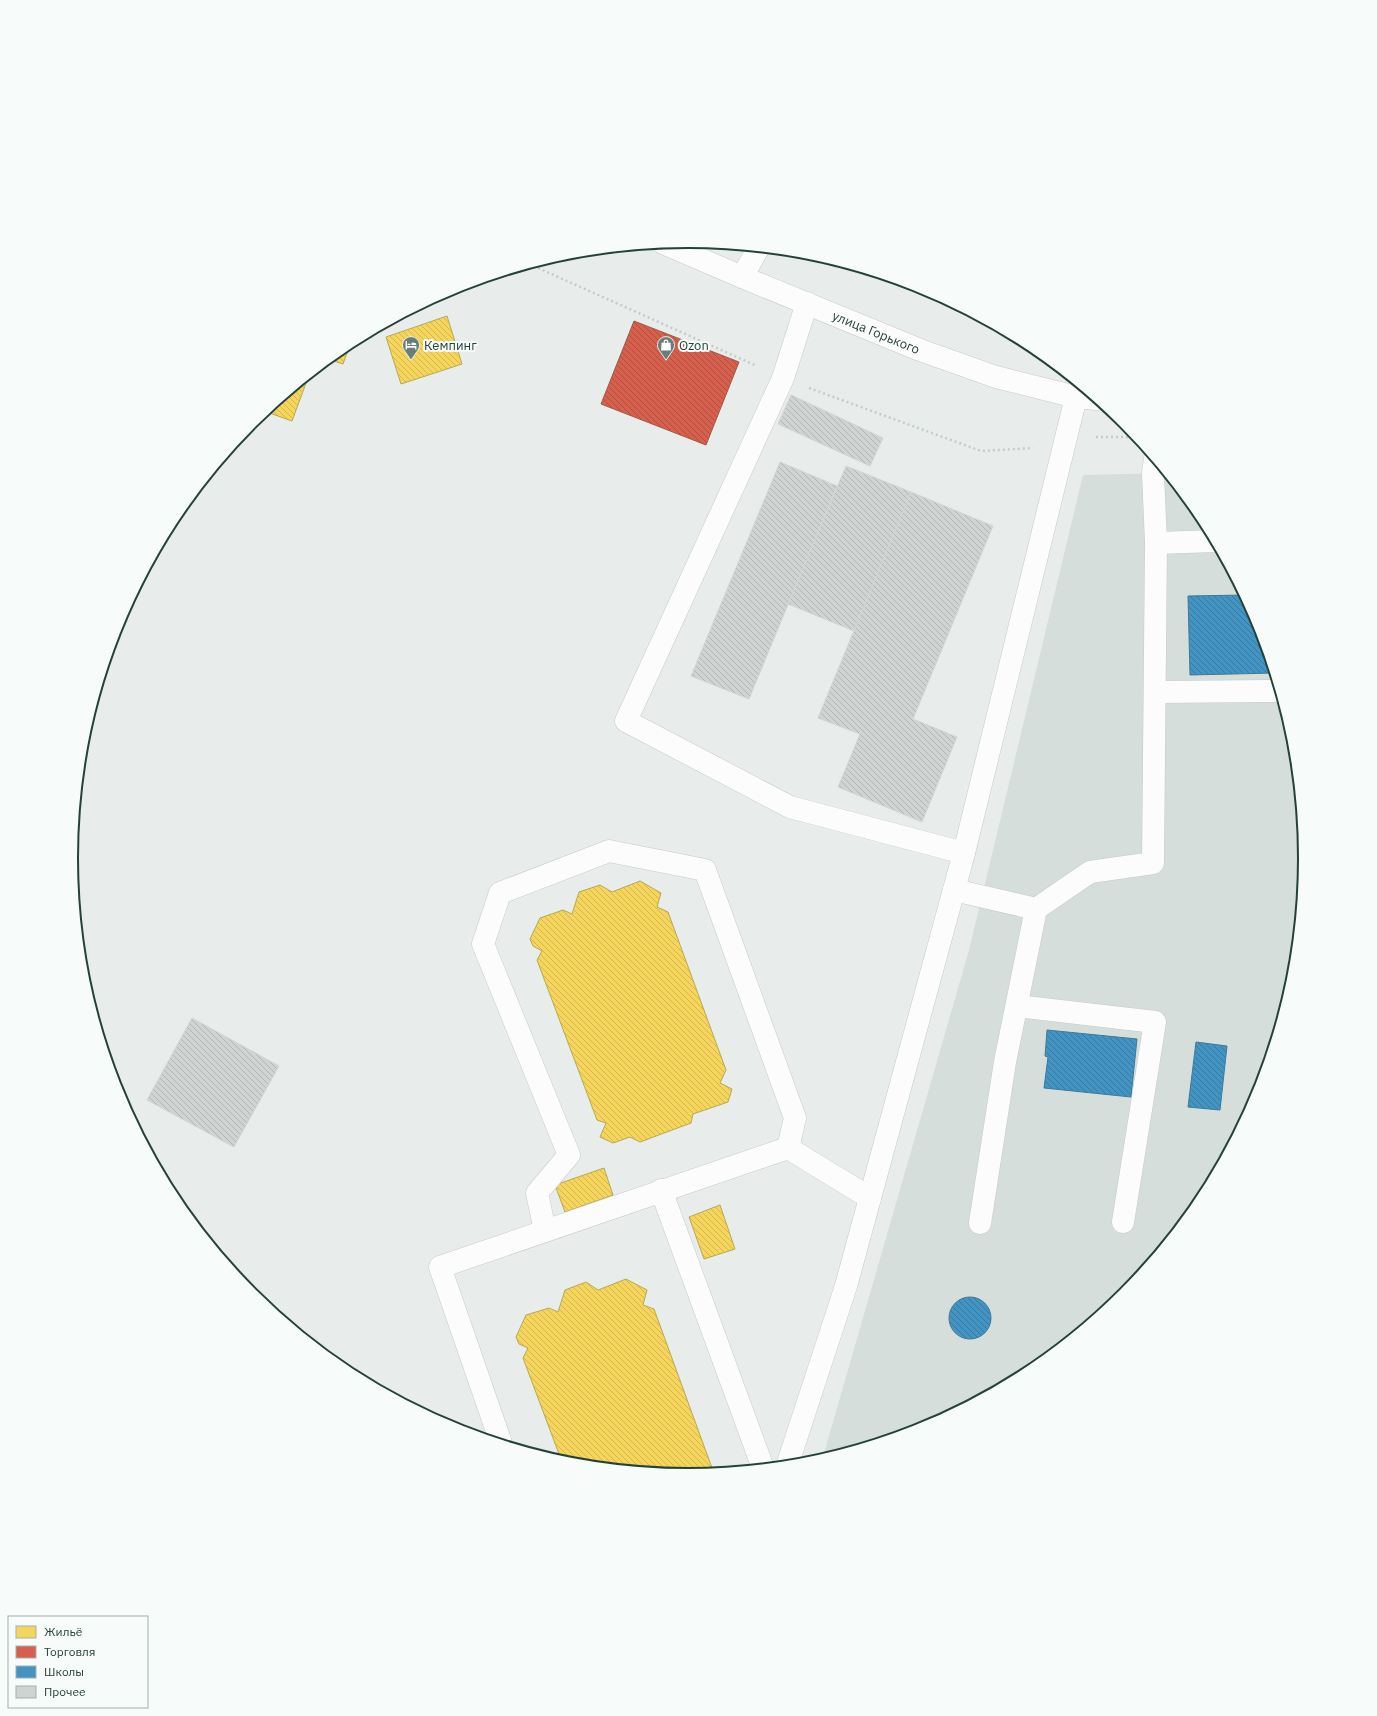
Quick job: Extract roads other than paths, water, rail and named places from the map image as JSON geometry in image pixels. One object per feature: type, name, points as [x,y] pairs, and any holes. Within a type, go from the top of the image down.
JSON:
[{"type":"street","name":"улица Горького","points":[[675,248],[920,350],[996,377],[1076,397],[1090,398]]},
{"type":"street","points":[[742,277],[756,252]]},
{"type":"street","points":[[807,303],[783,378],[626,721],[790,807],[964,853]]},
{"type":"street","points":[[789,1460],[846,1286],[964,853],[1076,397]]},
{"type":"street","points":[[980,1223],[1006,1062],[1036,909],[1090,872],[1153,863],[1156,543],[1153,473],[1154,464]]},
{"type":"street","points":[[1156,543],[1210,542]]},
{"type":"street","points":[[1155,692],[1275,691]]},
{"type":"street","points":[[545,1231],[537,1192],[569,1155],[483,944],[500,893],[609,851],[705,870],[795,1118],[788,1148]]},
{"type":"street","points":[[954,890],[1036,909]]},
{"type":"street","points":[[1018,1006],[1156,1022],[1123,1222]]},
{"type":"street","points":[[499,1438],[440,1267],[661,1190],[788,1148],[870,1198]]},
{"type":"street","points":[[661,1190],[761,1464]]},
{"type":"place","name":"Кемпинг","points":[[411,360]]},
{"type":"place","name":"Ozon","points":[[666,360]]}]
